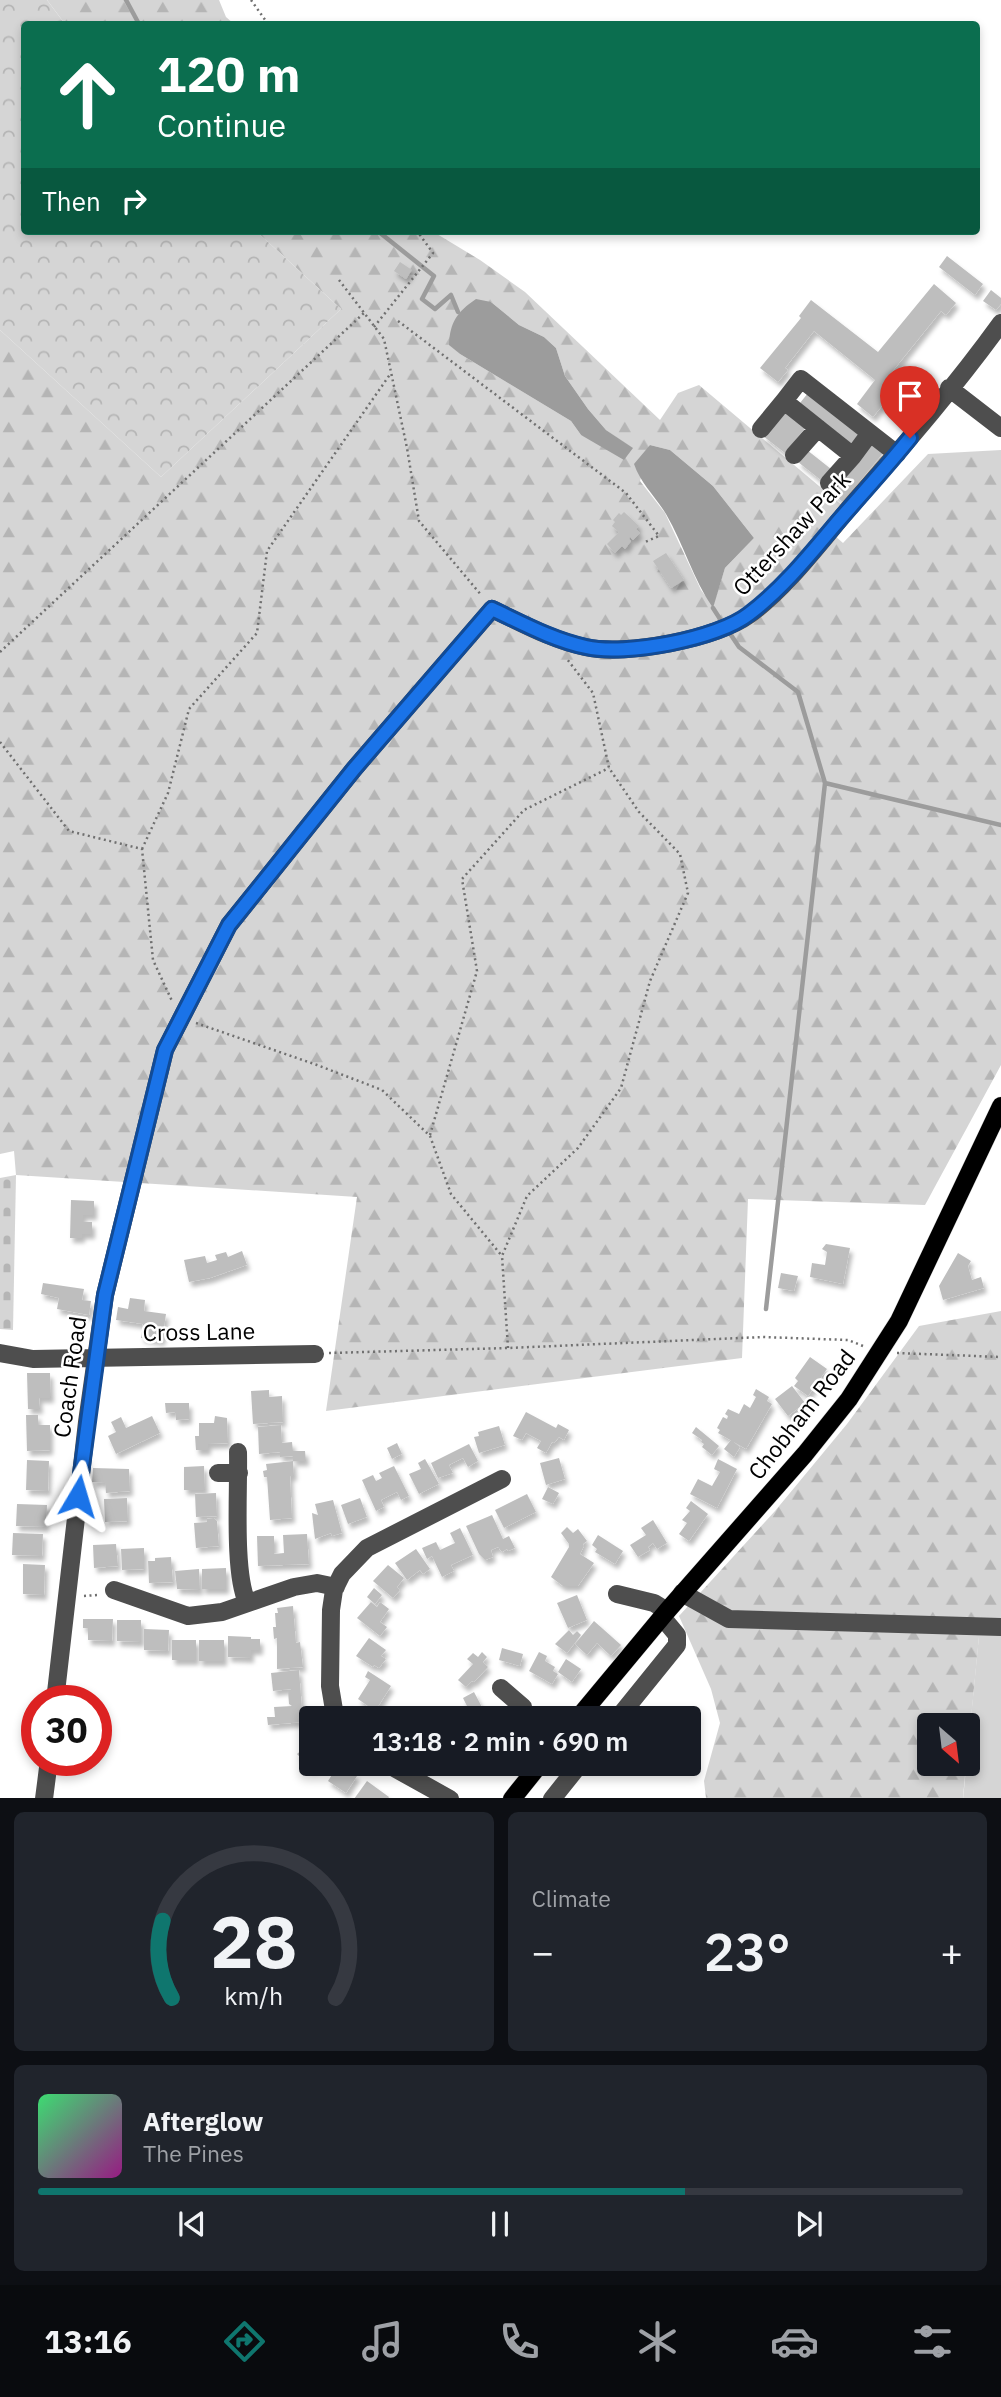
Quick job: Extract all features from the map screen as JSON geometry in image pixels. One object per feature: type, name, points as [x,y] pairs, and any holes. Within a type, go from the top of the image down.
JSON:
[{"type":"main road","name":"Chobham Road","points":[[588,1706],[682,1593],[805,1454],[849,1399],[899,1321],[1001,1106]]},
{"type":"main road","points":[[512,1798],[530,1776]]},
{"type":"street","name":"Ottershaw Park","points":[[492,609],[541,632],[586,647],[606,649],[636,648],[687,640],[748,616],[781,586],[897,454],[1001,323]]},
{"type":"street","points":[[761,429],[801,379],[897,454]]},
{"type":"street","points":[[949,388],[1001,428]]},
{"type":"street","points":[[784,401],[853,456]]},
{"type":"street","points":[[794,456],[818,428]]},
{"type":"street","points":[[829,483],[870,433]]},
{"type":"street","name":"Coach Road","points":[[57,1685],[105,1295],[165,1050],[229,925],[354,769],[492,609]]},
{"type":"street","name":"Cross Lane","points":[[0,1353],[33,1359],[315,1354]]},
{"type":"street","points":[[238,1452],[240,1568],[247,1602]]},
{"type":"street","points":[[218,1473],[239,1473]]},
{"type":"street","points":[[333,1706],[330,1686],[331,1610],[342,1574],[367,1548],[504,1473]]},
{"type":"street","points":[[114,1590],[188,1616],[222,1612],[294,1587],[317,1583],[336,1587]]},
{"type":"street","points":[[682,1593],[729,1619],[1001,1627]]},
{"type":"street","points":[[617,1594],[654,1603],[677,1636],[677,1645],[628,1706]]},
{"type":"street","points":[[501,1688],[522,1706]]},
{"type":"street","points":[[44,1798],[47,1776]]},
{"type":"street","points":[[409,1776],[450,1798]]},
{"type":"street","points":[[552,1798],[570,1776]]},
{"type":"path","points":[[251,0],[266,21]]},
{"type":"path","points":[[373,327],[433,253],[420,235]]},
{"type":"path","points":[[338,280],[384,339],[419,521],[492,609]]},
{"type":"path","points":[[0,652],[364,313]]},
{"type":"path","points":[[398,321],[626,494],[659,536],[645,542]]},
{"type":"path","points":[[391,373],[267,551],[257,633],[189,709],[168,793],[142,849],[153,960],[180,1018],[382,1090],[430,1136],[451,1194],[502,1256]]},
{"type":"path","points":[[508,1349],[502,1256],[527,1196],[578,1148],[621,1088],[650,981],[688,893],[680,855],[639,811],[609,768],[593,693],[565,657]]},
{"type":"path","points":[[0,741],[69,831],[142,849]]},
{"type":"path","points":[[430,1136],[477,971],[462,879],[524,810],[609,768]]},
{"type":"path","points":[[315,1354],[508,1349],[763,1337],[848,1340],[880,1352],[1001,1357]]},
{"type":"path","points":[[67,1594],[89,1597],[114,1590]]},
{"type":"green space","points":[[0,0],[47,0],[63,21],[21,21],[21,235],[260,235],[341,309],[161,477],[0,330]]},
{"type":"green space","points":[[47,0],[219,0],[231,21],[63,21]]},
{"type":"green space","points":[[260,235],[439,235],[525,292],[660,420],[678,393],[699,385],[844,507],[826,528],[843,543],[928,454],[1001,450],[1001,1065],[925,1205],[748,1199],[742,1358],[326,1411],[357,1197],[16,1175],[14,1151],[0,1154],[0,330],[161,477],[341,309]],"holes":[[[491,302],[519,325],[544,337],[556,348],[565,376],[588,409],[606,430],[632,448],[581,435],[571,421],[460,354],[449,344]],[[650,445],[670,450],[713,486],[754,538],[725,568],[713,606],[701,590],[665,513],[640,481]]]},
{"type":"green space","points":[[16,1175],[13,1330],[0,1329],[0,1178]]},
{"type":"green space","points":[[1001,1311],[1001,1616],[981,1616],[972,1713],[917,1713],[917,1776],[965,1776],[963,1798],[706,1798],[704,1781],[720,1723],[711,1689],[679,1616],[775,1511],[847,1424],[919,1326]]},
{"type":"green space","points":[[981,1615],[1001,1616],[1001,1798],[963,1798],[965,1776],[980,1776],[980,1713],[971,1713]]},
{"type":"shaded area","points":[[476,299],[491,302],[519,325],[544,337],[556,348],[565,376],[588,409],[606,430],[633,448],[624,460],[581,435],[571,421],[449,345],[456,318]]},
{"type":"shaded area","points":[[650,445],[670,450],[713,486],[754,538],[725,568],[713,608],[666,514],[644,484],[634,464]]},
{"type":"building","points":[[947,256],[983,284],[975,295],[939,267]]},
{"type":"building","points":[[400,262],[412,270],[406,279],[394,271]]},
{"type":"building","points":[[934,284],[956,303],[946,315],[941,311],[891,373],[901,382],[873,417],[857,404],[875,380],[814,331],[785,368],[788,370],[778,382],[760,368],[801,318],[799,316],[811,300],[878,352]]},
{"type":"building","points":[[991,290],[1001,298],[1001,304],[996,310],[983,301]]},
{"type":"building","points":[[808,393],[860,434],[852,444],[800,403]]},
{"type":"building","points":[[784,411],[805,428],[785,453],[763,436]]},
{"type":"building","points":[[872,443],[883,453],[843,502],[832,493]]},
{"type":"building","points":[[807,450],[831,469],[822,481],[798,462]]},
{"type":"building","points":[[624,512],[639,526],[636,529],[640,533],[633,540],[630,537],[631,541],[625,549],[622,546],[615,553],[607,544],[619,532],[612,526],[615,522],[613,520],[619,513],[621,515]]},
{"type":"building","points":[[666,553],[684,580],[671,588],[653,561]]},
{"type":"building","points":[[71,1200],[94,1201],[94,1215],[83,1215],[83,1222],[92,1222],[92,1234],[82,1234],[82,1238],[70,1238]]},
{"type":"building","points":[[826,1244],[850,1248],[843,1284],[810,1277],[812,1263],[825,1265],[827,1252],[822,1249]]},
{"type":"building","points":[[242,1251],[247,1265],[189,1282],[184,1260],[205,1256],[207,1263],[217,1260],[215,1255],[226,1252],[228,1257]]},
{"type":"building","points":[[958,1253],[971,1261],[968,1266],[972,1280],[981,1277],[984,1288],[943,1300],[939,1286]]},
{"type":"building","points":[[781,1273],[798,1276],[794,1291],[778,1288]]},
{"type":"building","points":[[43,1283],[84,1289],[82,1300],[91,1301],[89,1315],[57,1309],[59,1298],[41,1294]]},
{"type":"building","points":[[130,1298],[145,1300],[144,1311],[166,1314],[162,1341],[141,1338],[143,1324],[116,1320],[118,1307],[128,1309]]},
{"type":"building","points":[[810,1357],[827,1369],[808,1396],[794,1386],[798,1381],[795,1378]]},
{"type":"building","points":[[27,1373],[50,1373],[51,1398],[39,1398],[40,1409],[28,1409]]},
{"type":"building","points":[[792,1386],[805,1403],[788,1416],[775,1399]]},
{"type":"building","points":[[756,1389],[769,1397],[767,1401],[772,1404],[746,1449],[718,1433],[720,1430],[717,1428],[723,1417],[727,1419],[725,1414],[728,1409],[739,1414],[744,1404],[750,1408],[756,1397],[753,1395]]},
{"type":"building","points":[[269,1390],[269,1397],[282,1396],[283,1422],[253,1424],[251,1391]]},
{"type":"building","points":[[165,1403],[189,1403],[189,1419],[176,1420],[175,1412],[166,1413]]},
{"type":"building","points":[[526,1412],[556,1428],[558,1424],[569,1430],[564,1440],[559,1437],[552,1442],[546,1453],[537,1448],[541,1441],[526,1433],[522,1440],[513,1436]]},
{"type":"building","points":[[26,1415],[38,1415],[38,1425],[50,1425],[50,1450],[27,1451]]},
{"type":"building","points":[[152,1416],[160,1433],[116,1454],[108,1436],[116,1432],[111,1422],[121,1417],[126,1428]]},
{"type":"building","points":[[215,1416],[227,1418],[228,1443],[208,1444],[208,1450],[196,1450],[195,1436],[199,1436],[199,1423],[214,1423]]},
{"type":"building","points":[[281,1425],[282,1443],[292,1442],[293,1451],[305,1451],[306,1461],[293,1461],[293,1456],[280,1457],[280,1452],[259,1454],[258,1427]]},
{"type":"building","points":[[499,1426],[505,1445],[479,1453],[474,1437],[479,1436],[478,1432]]},
{"type":"building","points":[[696,1427],[719,1446],[712,1455],[702,1447],[702,1440],[692,1433]]},
{"type":"building","points":[[731,1440],[740,1447],[734,1457],[724,1449]]},
{"type":"building","points":[[397,1443],[402,1454],[392,1459],[387,1448]]},
{"type":"building","points":[[469,1444],[478,1461],[468,1467],[463,1458],[449,1465],[453,1473],[438,1478],[431,1463]]},
{"type":"building","points":[[559,1458],[565,1479],[546,1485],[540,1463]]},
{"type":"building","points":[[425,1459],[439,1484],[419,1494],[409,1474],[421,1469],[418,1463]]},
{"type":"building","points":[[718,1459],[737,1469],[717,1508],[690,1494],[698,1479],[712,1486],[720,1472],[714,1469]]},
{"type":"building","points":[[27,1460],[49,1461],[48,1491],[26,1490]]},
{"type":"building","points":[[293,1461],[294,1476],[290,1476],[292,1518],[270,1520],[267,1477],[264,1477],[263,1471],[267,1470],[266,1464]]},
{"type":"building","points":[[204,1466],[205,1490],[184,1490],[184,1467]]},
{"type":"building","points":[[394,1466],[409,1496],[401,1500],[397,1492],[381,1500],[384,1507],[376,1511],[362,1480],[373,1475],[376,1481],[382,1478],[379,1473]]},
{"type":"building","points":[[93,1468],[129,1469],[130,1491],[106,1493],[105,1483],[92,1482]]},
{"type":"building","points":[[548,1487],[559,1493],[553,1504],[542,1499]]},
{"type":"building","points":[[216,1493],[217,1516],[196,1517],[195,1494]]},
{"type":"building","points":[[527,1494],[536,1512],[504,1528],[495,1510]]},
{"type":"building","points":[[127,1498],[128,1521],[105,1522],[104,1499]]},
{"type":"building","points":[[360,1498],[367,1517],[348,1524],[341,1505]]},
{"type":"building","points":[[333,1500],[342,1533],[332,1536],[331,1533],[315,1539],[312,1513],[318,1515],[315,1504]]},
{"type":"building","points":[[691,1501],[708,1514],[689,1541],[679,1534],[687,1523],[682,1520],[690,1511],[686,1508]]},
{"type":"building","points":[[17,1504],[47,1505],[46,1527],[16,1526]]},
{"type":"building","points":[[492,1515],[503,1539],[509,1536],[515,1548],[502,1552],[498,1547],[491,1550],[493,1557],[485,1560],[479,1554],[466,1526]]},
{"type":"building","points":[[214,1518],[217,1521],[219,1546],[196,1548],[194,1523],[207,1522],[207,1519]]},
{"type":"building","points":[[653,1520],[667,1543],[657,1549],[653,1543],[648,1547],[650,1550],[638,1557],[630,1545],[646,1535],[641,1528]]},
{"type":"building","points":[[567,1527],[573,1533],[578,1529],[587,1541],[580,1554],[594,1563],[578,1586],[563,1586],[551,1577],[569,1547],[561,1533]]},
{"type":"building","points":[[460,1528],[473,1555],[451,1565],[454,1571],[442,1577],[432,1556],[427,1559],[422,1548],[436,1542],[440,1550],[455,1543],[450,1533]]},
{"type":"building","points":[[13,1533],[43,1534],[42,1556],[12,1555]]},
{"type":"building","points":[[307,1534],[309,1564],[258,1566],[257,1536],[274,1536],[274,1554],[284,1553],[283,1535]]},
{"type":"building","points":[[598,1535],[623,1551],[615,1564],[595,1552],[597,1549],[592,1545]]},
{"type":"building","points":[[116,1544],[118,1566],[94,1568],[93,1545]]},
{"type":"building","points":[[144,1548],[144,1569],[122,1570],[121,1549]]},
{"type":"building","points":[[416,1549],[430,1569],[423,1574],[420,1570],[407,1580],[395,1563]]},
{"type":"building","points":[[171,1557],[173,1582],[149,1583],[148,1561]]},
{"type":"building","points":[[23,1564],[45,1565],[44,1595],[23,1594]]},
{"type":"building","points":[[388,1565],[404,1578],[397,1587],[400,1590],[393,1598],[373,1581]]},
{"type":"building","points":[[226,1568],[226,1589],[202,1589],[202,1569]]},
{"type":"building","points":[[199,1569],[200,1590],[177,1589],[175,1571]]},
{"type":"building","points":[[374,1588],[382,1595],[375,1604],[367,1597]]},
{"type":"building","points":[[577,1595],[587,1620],[568,1628],[557,1603]]},
{"type":"building","points":[[371,1602],[377,1607],[380,1602],[389,1609],[380,1622],[387,1627],[380,1636],[357,1618]]},
{"type":"building","points":[[293,1606],[296,1643],[300,1642],[303,1667],[277,1669],[277,1638],[274,1639],[273,1627],[276,1627],[275,1613],[278,1613],[277,1608]]},
{"type":"building","points":[[83,1619],[113,1619],[112,1641],[88,1640],[88,1628],[83,1628]]},
{"type":"building","points":[[117,1620],[141,1620],[141,1642],[117,1641]]},
{"type":"building","points":[[594,1621],[621,1645],[611,1656],[597,1643],[587,1655],[575,1644]]},
{"type":"building","points":[[144,1629],[169,1630],[168,1651],[144,1650]]},
{"type":"building","points":[[569,1630],[573,1635],[577,1631],[581,1635],[567,1653],[555,1644]]},
{"type":"building","points":[[228,1636],[260,1639],[260,1650],[251,1650],[251,1658],[228,1657]]},
{"type":"building","points":[[369,1638],[386,1650],[381,1656],[386,1659],[379,1668],[356,1656]]},
{"type":"building","points":[[172,1640],[196,1640],[196,1660],[172,1660]]},
{"type":"building","points":[[199,1640],[224,1640],[224,1661],[199,1661]]},
{"type":"building","points":[[502,1648],[523,1654],[520,1666],[499,1660]]},
{"type":"building","points":[[482,1652],[487,1657],[483,1662],[488,1667],[466,1687],[458,1680],[473,1664],[467,1659],[473,1653],[478,1657]]},
{"type":"building","points":[[539,1652],[547,1656],[545,1661],[555,1667],[553,1671],[558,1674],[552,1684],[529,1671]]},
{"type":"building","points":[[566,1659],[581,1669],[572,1682],[558,1672]]},
{"type":"building","points":[[299,1670],[302,1706],[299,1706],[299,1722],[268,1725],[267,1717],[275,1717],[274,1707],[292,1706],[289,1704],[288,1691],[291,1689],[273,1691],[271,1673]]},
{"type":"building","points":[[368,1671],[391,1686],[378,1706],[368,1706],[358,1699],[370,1680],[365,1677]]},
{"type":"building","points":[[474,1692],[481,1706],[467,1706],[463,1698]]},
{"type":"building","points":[[331,1776],[357,1776],[346,1793],[328,1781]]},
{"type":"building","points":[[367,1781],[389,1797],[388,1798],[355,1798]]},
{"type":"waterway","points":[[126,0],[137,21]]},
{"type":"waterway","points":[[383,235],[434,276],[422,299],[435,309],[451,295],[458,312]]},
{"type":"waterway","points":[[713,608],[722,622]]},
{"type":"waterway","points":[[729,632],[739,647],[798,692],[825,783],[766,1309]]},
{"type":"waterway","points":[[825,783],[1001,825]]},
{"type":"route","points":[[78,1496],[105,1295],[165,1050],[229,925],[354,769],[492,609],[541,632],[586,647],[606,649],[636,648],[687,640],[719,631],[748,616],[781,586],[910,438]]}]
